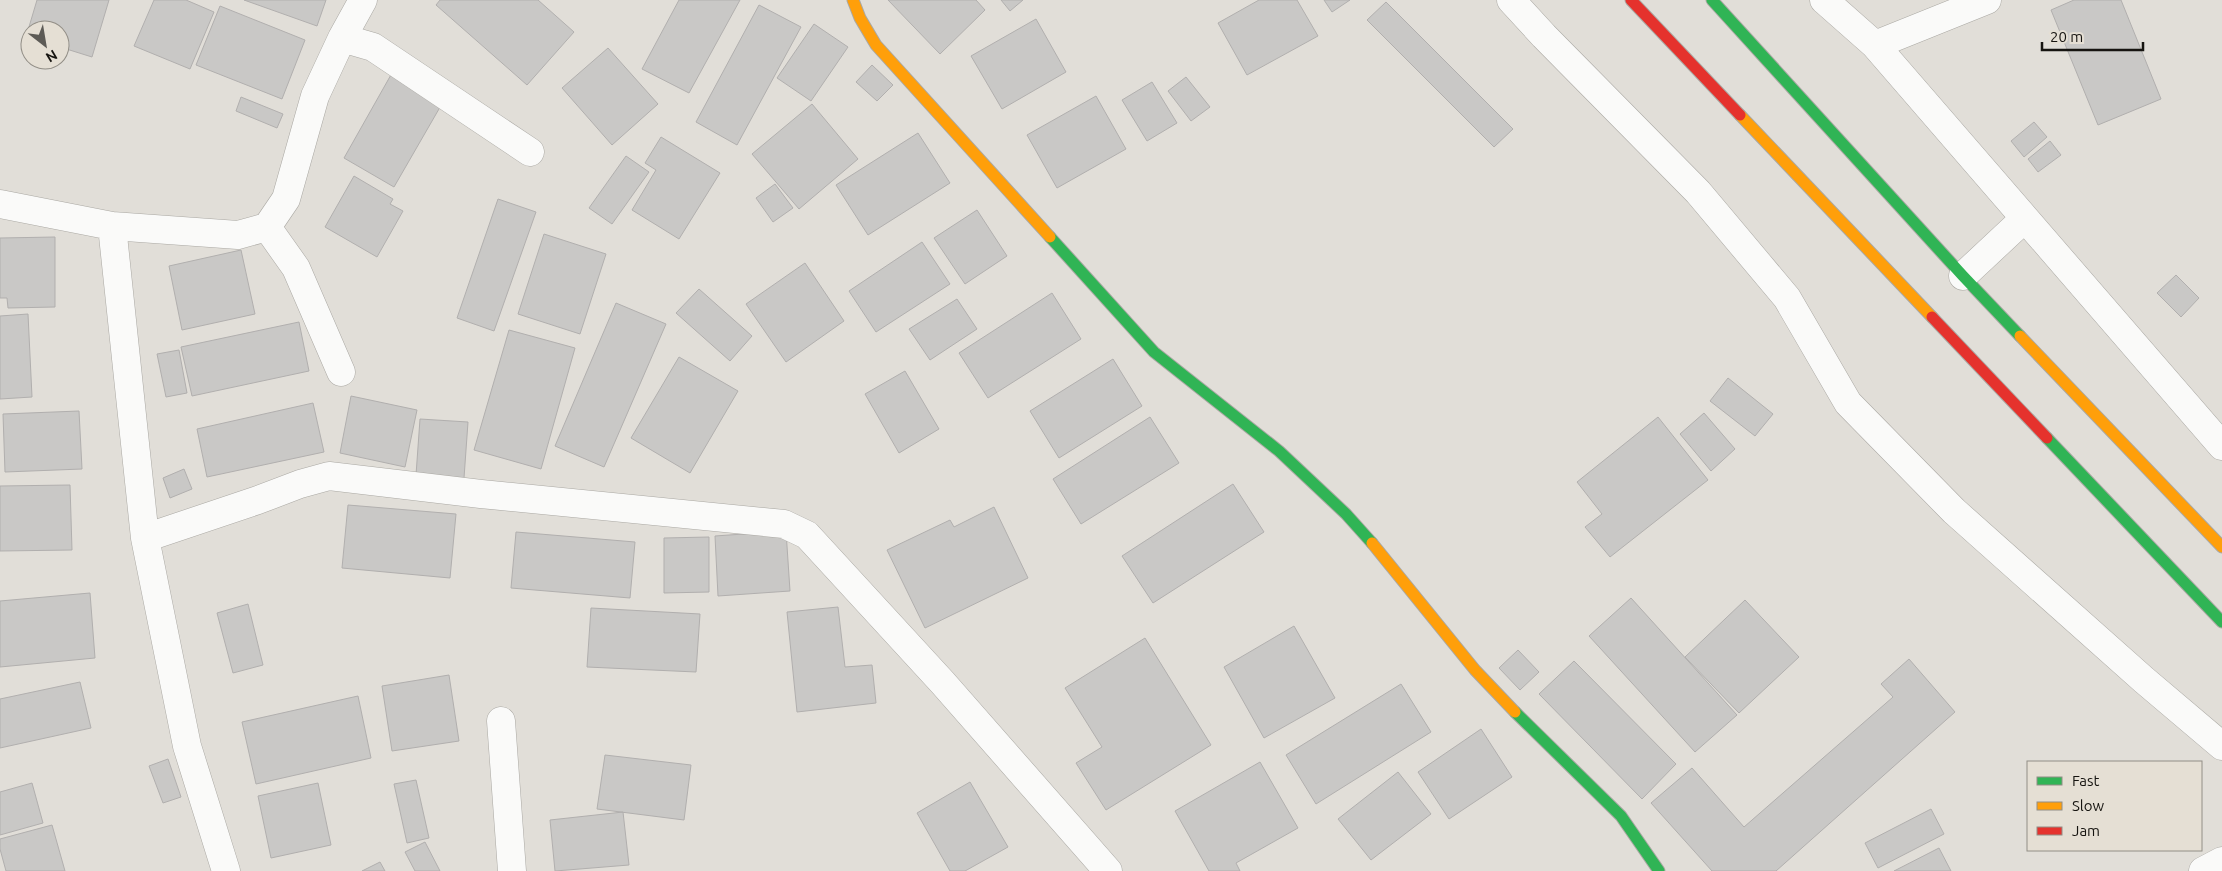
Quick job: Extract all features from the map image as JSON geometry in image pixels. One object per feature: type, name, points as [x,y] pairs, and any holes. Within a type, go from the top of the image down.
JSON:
[{"type":"main road","points":[[853,0],[860,18],[876,45],[1154,352],[1280,451],[1346,514],[1388,561],[1475,670],[1536,734],[1621,816],[1659,871]]},
{"type":"main road","points":[[1631,0],[2222,622]]},
{"type":"main road","points":[[1712,0],[1963,276],[2222,547]]},
{"type":"street","points":[[0,204],[112,226],[238,235],[267,227],[286,199],[315,96],[342,38],[363,0]]},
{"type":"street","points":[[1511,0],[1711,207],[1787,298],[1848,403],[1954,510],[2222,746]]},
{"type":"street","points":[[1824,0],[1875,44],[2024,219],[2222,446]]},
{"type":"street","points":[[1875,44],[1987,0]]},
{"type":"street","points":[[342,38],[374,47],[530,152]]},
{"type":"street","points":[[1963,276],[2024,219]]},
{"type":"street","points":[[112,226],[145,538],[187,746],[226,871]]},
{"type":"street","points":[[267,227],[296,268],[341,372]]},
{"type":"street","points":[[145,538],[300,484],[330,476],[481,494],[784,524],[808,535],[943,683],[1108,871]]},
{"type":"street","points":[[501,721],[512,871]]},
{"type":"street","points":[[2203,871],[2222,861]]},
{"type":"building","points":[[37,0],[109,0],[92,57],[70,50],[70,20],[31,20]]},
{"type":"building","points":[[154,0],[186,0],[214,12],[190,69],[134,46]]},
{"type":"building","points":[[244,0],[326,0],[317,26]]},
{"type":"building","points":[[440,0],[538,0],[574,32],[527,85],[436,5]]},
{"type":"building","points":[[679,0],[740,0],[689,93],[642,69]]},
{"type":"building","points":[[888,0],[976,0],[985,10],[940,54]]},
{"type":"building","points":[[1001,0],[1023,0],[1010,11]]},
{"type":"building","points":[[1259,0],[1297,0],[1318,36],[1247,75],[1218,23]]},
{"type":"building","points":[[1324,0],[1350,0],[1332,12]]},
{"type":"building","points":[[2074,0],[2121,0],[2161,99],[2098,125],[2051,10]]},
{"type":"building","points":[[1386,2],[1513,129],[1494,147],[1367,20]]},
{"type":"building","points":[[759,5],[801,27],[737,145],[696,122]]},
{"type":"building","points":[[220,6],[305,40],[282,99],[196,65]]},
{"type":"building","points":[[1036,19],[1066,72],[1002,109],[971,56]]},
{"type":"building","points":[[814,24],[848,47],[811,101],[777,78]]},
{"type":"building","points":[[608,48],[658,104],[612,145],[562,88]]},
{"type":"building","points":[[872,65],[893,85],[877,101],[856,82]]},
{"type":"building","points":[[392,73],[443,102],[394,187],[344,158]]},
{"type":"building","points":[[1186,77],[1210,107],[1191,121],[1168,91]]},
{"type":"building","points":[[1152,82],[1177,123],[1147,141],[1122,100]]},
{"type":"building","points":[[1096,96],[1126,149],[1057,188],[1027,135]]},
{"type":"building","points":[[241,97],[283,114],[277,128],[236,111]]},
{"type":"building","points":[[812,104],[858,159],[799,209],[752,154]]},
{"type":"building","points":[[2034,122],[2047,137],[2024,157],[2011,141]]},
{"type":"building","points":[[918,133],[950,183],[868,235],[836,185]]},
{"type":"building","points":[[661,137],[720,173],[679,239],[632,210],[656,170],[645,163]]},
{"type":"building","points":[[2050,141],[2061,155],[2038,172],[2028,159]]},
{"type":"building","points":[[626,156],[649,172],[612,224],[589,208]]},
{"type":"building","points":[[354,176],[393,199],[390,204],[403,211],[377,257],[325,227]]},
{"type":"building","points":[[775,184],[793,208],[773,222],[756,198]]},
{"type":"building","points":[[498,199],[536,212],[494,331],[457,318]]},
{"type":"building","points":[[977,210],[1007,256],[965,284],[934,238]]},
{"type":"building","points":[[544,234],[606,254],[580,334],[518,314]]},
{"type":"building","points":[[55,237],[55,307],[8,308],[7,298],[0,298],[0,238]]},
{"type":"building","points":[[922,242],[950,284],[876,332],[849,291]]},
{"type":"building","points":[[241,250],[255,314],[182,330],[169,266]]},
{"type":"building","points":[[805,263],[844,321],[786,362],[746,304]]},
{"type":"building","points":[[2176,275],[2199,298],[2181,317],[2157,293]]},
{"type":"building","points":[[699,289],[752,336],[730,361],[676,313]]},
{"type":"building","points":[[1052,293],[1081,339],[988,398],[959,353]]},
{"type":"building","points":[[957,299],[977,329],[930,360],[909,329]]},
{"type":"building","points":[[616,303],[666,324],[604,467],[555,446]]},
{"type":"building","points":[[28,314],[32,397],[0,399],[0,316]]},
{"type":"building","points":[[299,322],[309,371],[192,396],[181,347]]},
{"type":"building","points":[[509,330],[575,348],[541,469],[474,450]]},
{"type":"building","points":[[179,350],[187,393],[166,397],[157,354]]},
{"type":"building","points":[[679,357],[738,391],[690,473],[631,438]]},
{"type":"building","points":[[1113,359],[1142,406],[1059,458],[1030,411]]},
{"type":"building","points":[[905,371],[939,429],[899,453],[865,394]]},
{"type":"building","points":[[1728,378],[1773,414],[1755,436],[1710,401]]},
{"type":"building","points":[[351,396],[417,410],[405,467],[340,453]]},
{"type":"building","points":[[313,403],[324,452],[207,477],[197,429]]},
{"type":"building","points":[[79,411],[82,469],[5,472],[3,414]]},
{"type":"building","points":[[1704,413],[1735,449],[1711,471],[1680,434]]},
{"type":"building","points":[[1150,417],[1179,463],[1081,524],[1053,479]]},
{"type":"building","points":[[1658,417],[1708,480],[1610,557],[1585,527],[1602,514],[1577,482]]},
{"type":"building","points":[[420,419],[468,422],[464,478],[416,475]]},
{"type":"building","points":[[184,469],[192,489],[170,498],[163,478]]},
{"type":"building","points":[[1233,484],[1264,532],[1153,603],[1122,556]]},
{"type":"building","points":[[70,485],[72,550],[0,551],[0,486]]},
{"type":"building","points":[[348,505],[456,514],[450,578],[342,568]]},
{"type":"building","points":[[994,507],[1028,578],[925,628],[887,550],[950,520],[954,527]]},
{"type":"building","points":[[786,531],[790,591],[718,596],[715,536]]},
{"type":"building","points":[[516,532],[635,542],[630,598],[511,588]]},
{"type":"building","points":[[709,537],[709,592],[664,593],[664,538]]},
{"type":"building","points":[[90,593],[95,658],[0,667],[0,601]]},
{"type":"building","points":[[1631,598],[1737,715],[1695,752],[1589,636]]},
{"type":"building","points":[[1745,600],[1799,657],[1739,713],[1685,657]]},
{"type":"building","points":[[248,604],[263,665],[233,673],[217,613]]},
{"type":"building","points":[[838,607],[845,667],[872,665],[876,703],[797,712],[787,612]]},
{"type":"building","points":[[591,608],[700,614],[696,672],[587,667]]},
{"type":"building","points":[[1294,626],[1335,698],[1264,738],[1224,667]]},
{"type":"building","points":[[1145,638],[1211,745],[1106,810],[1076,763],[1102,747],[1065,688]]},
{"type":"building","points":[[1518,650],[1539,672],[1520,690],[1499,668]]},
{"type":"building","points":[[1909,659],[1955,712],[1776,871],[1712,871],[1651,803],[1692,768],[1744,827],[1893,697],[1881,684]]},
{"type":"building","points":[[1574,661],[1676,764],[1642,799],[1539,694]]},
{"type":"building","points":[[449,675],[459,741],[392,751],[382,686]]},
{"type":"building","points":[[80,682],[91,728],[0,748],[0,699]]},
{"type":"building","points":[[1401,684],[1431,732],[1316,804],[1286,755]]},
{"type":"building","points":[[358,696],[371,758],[256,784],[242,722]]},
{"type":"building","points":[[1481,729],[1512,777],[1449,819],[1418,772]]},
{"type":"building","points":[[605,755],[691,765],[684,820],[597,809]]},
{"type":"building","points":[[168,759],[181,797],[163,803],[149,766]]},
{"type":"building","points":[[1260,762],[1298,828],[1236,863],[1240,871],[1209,871],[1175,811]]},
{"type":"building","points":[[1398,772],[1431,814],[1371,860],[1338,819]]},
{"type":"building","points":[[416,780],[429,838],[407,843],[394,784]]},
{"type":"building","points":[[970,782],[1008,847],[965,871],[950,871],[917,813]]},
{"type":"building","points":[[32,783],[43,823],[0,835],[0,792]]},
{"type":"building","points":[[318,783],[331,845],[271,858],[258,796]]},
{"type":"building","points":[[1931,809],[1944,834],[1878,868],[1865,843]]},
{"type":"building","points":[[623,812],[629,865],[555,871],[550,820]]},
{"type":"building","points":[[52,825],[65,871],[6,871],[0,849],[0,839]]},
{"type":"building","points":[[425,842],[440,871],[415,871],[405,852]]},
{"type":"building","points":[[1939,848],[1951,871],[1894,871]]},
{"type":"building","points":[[380,862],[385,871],[362,871]]},
{"type":"traffic: fast","points":[[1712,0],[2020,336]]},
{"type":"traffic: fast","points":[[1050,237],[1154,352],[1279,451],[1346,514],[1372,543]]},
{"type":"traffic: fast","points":[[2047,438],[2222,622]]},
{"type":"traffic: fast","points":[[1515,712],[1621,816],[1659,871]]},
{"type":"traffic: slow","points":[[853,0],[860,18],[876,45],[1050,237]]},
{"type":"traffic: slow","points":[[1740,115],[1932,317]]},
{"type":"traffic: slow","points":[[2020,336],[2222,547]]},
{"type":"traffic: slow","points":[[1372,543],[1475,670],[1515,712]]},
{"type":"traffic: jam","points":[[1631,0],[1740,115]]},
{"type":"traffic: jam","points":[[1932,317],[2047,438]]}]
